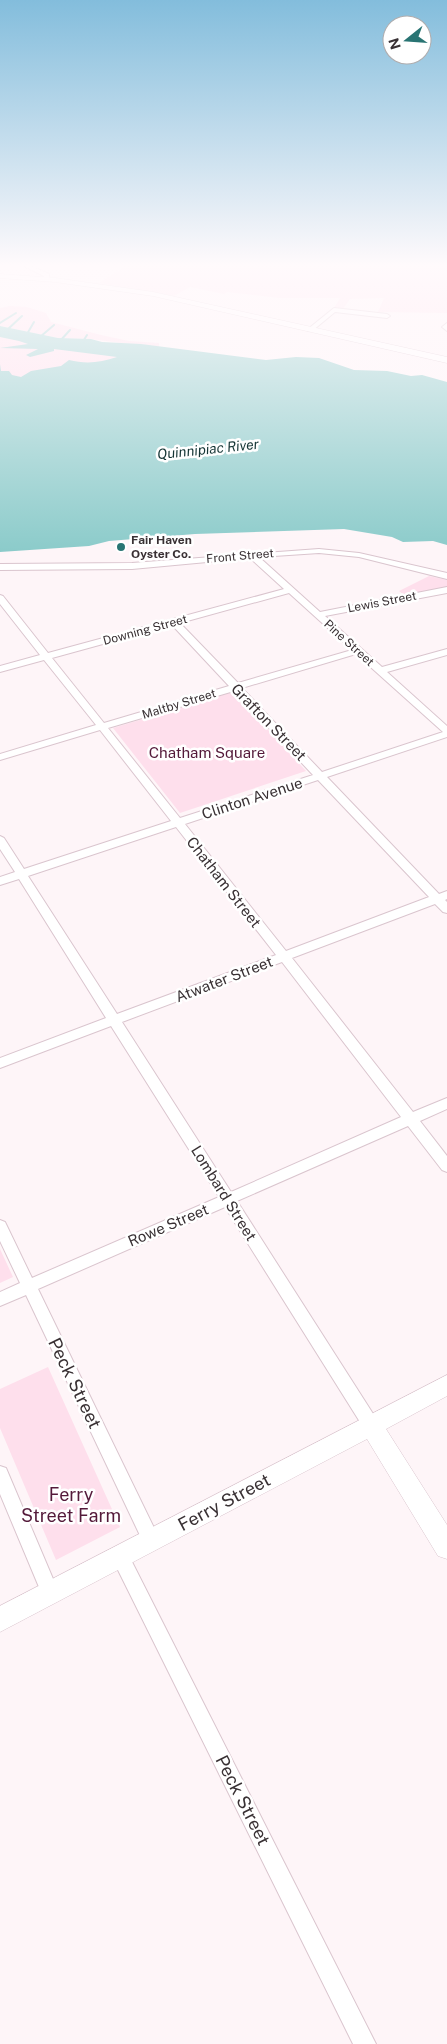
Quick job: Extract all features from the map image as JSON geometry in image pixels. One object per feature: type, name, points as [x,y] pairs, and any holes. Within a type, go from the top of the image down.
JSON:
[{"type":"main road","name":"Ferry Street","points":[[0,1619],[447,1385]]},
{"type":"main road","name":"Lombard Street","points":[[371,1425],[447,1548]]},
{"type":"street","name":"Front Street","points":[[0,567],[132,566],[312,551],[342,552],[368,556],[447,576]]},
{"type":"street","name":"Pine Street","points":[[252,555],[447,732]]},
{"type":"street","name":"Downing Street","points":[[0,669],[290,590]]},
{"type":"street","name":"Lewis Street","points":[[317,615],[447,590]]},
{"type":"street","name":"Chatham Street","points":[[0,598],[447,1166]]},
{"type":"street","name":"Grafton Street","points":[[174,622],[320,775],[442,896],[447,909]]},
{"type":"street","name":"Maltby Street","points":[[0,757],[357,651]]},
{"type":"street","points":[[380,671],[447,652]]},
{"type":"street","name":"Clinton Avenue","points":[[0,882],[447,732]]},
{"type":"street","name":"Lombard Street","points":[[0,840],[371,1425]]},
{"type":"street","name":"Atwater Street","points":[[0,1063],[442,896]]},
{"type":"street","name":"Rowe Street","points":[[0,1299],[447,1103]]},
{"type":"street","name":"Peck Street","points":[[0,1226],[150,1540]]},
{"type":"street","points":[[0,1474],[50,1593]]},
{"type":"street","name":"Peck Street","points":[[120,1556],[366,2044]]},
{"type":"green space","points":[[0,361],[115,361],[14,380],[0,380]]},
{"type":"green space","points":[[429,576],[447,580],[447,587],[404,595],[399,591]]},
{"type":"green space","name":"Chatham Square","points":[[233,692],[306,771],[180,813],[113,728]]},
{"type":"green space","points":[[0,1249],[13,1277],[0,1283]]},
{"type":"green space","name":"Ferry Street Farm","points":[[48,1367],[120,1527],[56,1560],[0,1428],[0,1389]]},
{"type":"water","name":"Quinnipiac River","points":[[67,361],[329,361],[354,370],[387,371],[411,376],[422,375],[447,382],[447,545],[433,541],[403,542],[392,537],[344,529],[195,534],[109,541],[89,546],[0,552],[0,364],[1,371],[9,371],[12,375],[21,377],[31,371],[61,366]]},
{"type":"place","name":"Fair Haven Oyster Co.","points":[[121,547]]}]
